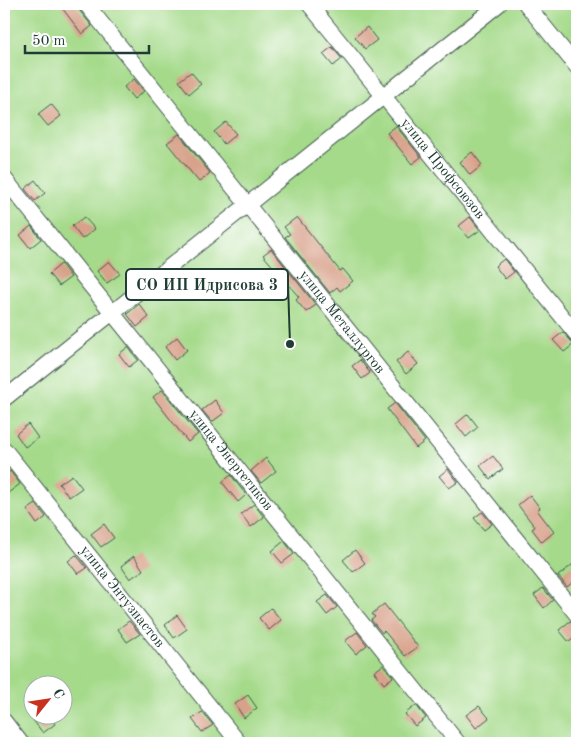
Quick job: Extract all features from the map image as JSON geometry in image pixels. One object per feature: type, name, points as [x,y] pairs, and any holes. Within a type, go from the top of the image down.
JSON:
[{"type":"street","name":"улица Металлургов","points":[[86,4],[577,615]]},
{"type":"street","name":"улица Профсоюзов","points":[[309,4],[577,335]]},
{"type":"street","points":[[4,399],[499,4]]},
{"type":"street","points":[[526,4],[577,67]]},
{"type":"street","name":"улица Энергетиков","points":[[4,178],[458,743]]},
{"type":"street","name":"улица Энтузиастов","points":[[4,449],[239,743]]},
{"type":"street","points":[[4,721],[21,743]]},
{"type":"green space","points":[[4,4],[577,4],[577,743],[4,743]]},
{"type":"building","points":[[59,4],[77,4],[79,10],[92,26],[82,34]]},
{"type":"building","points":[[367,27],[377,40],[365,49],[355,37]]},
{"type":"building","points":[[332,47],[342,59],[333,66],[323,54]]},
{"type":"building","points":[[191,72],[201,84],[189,94],[179,81]]},
{"type":"building","points":[[134,79],[144,91],[134,99],[124,87]]},
{"type":"building","points":[[51,104],[61,116],[48,126],[38,114]]},
{"type":"building","points":[[226,122],[236,134],[224,144],[214,132]]},
{"type":"building","points":[[396,126],[421,157],[412,164],[387,133]]},
{"type":"building","points":[[179,134],[210,173],[199,182],[167,143]]},
{"type":"building","points":[[472,152],[482,165],[470,175],[460,162]]},
{"type":"building","points":[[35,180],[45,193],[35,201],[25,189]]},
{"type":"building","points":[[84,217],[95,229],[82,239],[72,226]]},
{"type":"building","points":[[297,217],[340,271],[343,269],[353,281],[340,291],[337,287],[330,293],[285,237],[290,234],[284,227]]},
{"type":"building","points":[[470,217],[480,230],[469,238],[459,226]]},
{"type":"building","points":[[31,226],[41,239],[30,248],[20,235]]},
{"type":"building","points":[[271,249],[316,305],[306,312],[296,300],[299,297],[263,255]]},
{"type":"building","points":[[504,259],[514,272],[505,279],[495,266]]},
{"type":"building","points":[[109,261],[120,274],[107,283],[97,271]]},
{"type":"building","points":[[61,264],[71,277],[59,286],[49,274]]},
{"type":"building","points":[[139,304],[149,317],[137,327],[127,314]]},
{"type":"building","points":[[563,332],[574,344],[564,352],[553,340]]},
{"type":"building","points":[[177,337],[187,350],[175,360],[165,347]]},
{"type":"building","points":[[128,347],[138,360],[129,367],[119,354]]},
{"type":"building","points":[[408,352],[418,364],[406,374],[396,362]]},
{"type":"building","points":[[360,360],[370,373],[362,379],[352,366]]},
{"type":"building","points":[[162,390],[198,434],[188,442],[153,397]]},
{"type":"building","points":[[215,400],[224,413],[212,422],[202,410]]},
{"type":"building","points":[[395,403],[425,441],[416,448],[387,409]]},
{"type":"building","points":[[468,414],[478,427],[466,437],[456,424]]},
{"type":"building","points":[[28,424],[38,438],[25,447],[16,434]]},
{"type":"building","points":[[493,456],[503,469],[490,479],[480,466]]},
{"type":"building","points":[[266,458],[276,471],[261,483],[251,471]]},
{"type":"building","points":[[448,469],[458,482],[449,488],[439,476]]},
{"type":"building","points":[[10,471],[20,484],[4,496],[4,476]]},
{"type":"building","points":[[72,475],[82,488],[69,497],[59,484]]},
{"type":"building","points":[[231,475],[246,495],[238,502],[222,482]]},
{"type":"building","points":[[530,495],[540,508],[537,510],[554,532],[542,542],[532,529],[535,527],[518,505]]},
{"type":"building","points":[[36,504],[46,517],[37,524],[27,510]]},
{"type":"building","points":[[254,504],[264,517],[251,527],[241,514]]},
{"type":"building","points":[[482,512],[492,524],[484,530],[474,518]]},
{"type":"building","points":[[104,524],[114,538],[101,547],[91,534]]},
{"type":"building","points":[[284,541],[294,554],[282,563],[272,551]]},
{"type":"building","points":[[355,550],[365,563],[353,572],[343,560]]},
{"type":"building","points":[[76,555],[87,568],[78,574],[68,561]]},
{"type":"building","points":[[134,556],[143,570],[130,579],[121,566]]},
{"type":"building","points":[[577,561],[577,579],[567,587],[558,576]]},
{"type":"building","points":[[543,588],[553,600],[544,608],[534,595]]},
{"type":"building","points":[[327,595],[337,607],[327,615],[317,602]]},
{"type":"building","points":[[384,604],[418,647],[405,656],[384,631],[382,633],[371,620],[375,617],[372,614]]},
{"type":"building","points":[[271,608],[281,620],[269,630],[259,618]]},
{"type":"building","points":[[177,615],[187,629],[174,638],[165,625]]},
{"type":"building","points":[[129,621],[140,634],[127,642],[118,629]]},
{"type":"building","points":[[570,621],[577,627],[577,636],[569,642],[559,630]]},
{"type":"building","points":[[357,632],[367,645],[356,654],[345,641]]},
{"type":"building","points":[[383,665],[393,677],[384,684],[374,672]]},
{"type":"building","points":[[248,695],[257,708],[244,718],[235,704]]},
{"type":"building","points":[[416,705],[426,718],[415,726],[405,714]]},
{"type":"building","points":[[479,706],[489,718],[476,728],[466,715]]},
{"type":"building","points":[[202,712],[213,725],[202,732],[192,719]]},
{"type":"building","points":[[36,724],[55,724],[43,733]]},
{"type":"place","name":"СО ИП Идрисова 3","points":[[290,344]]}]
